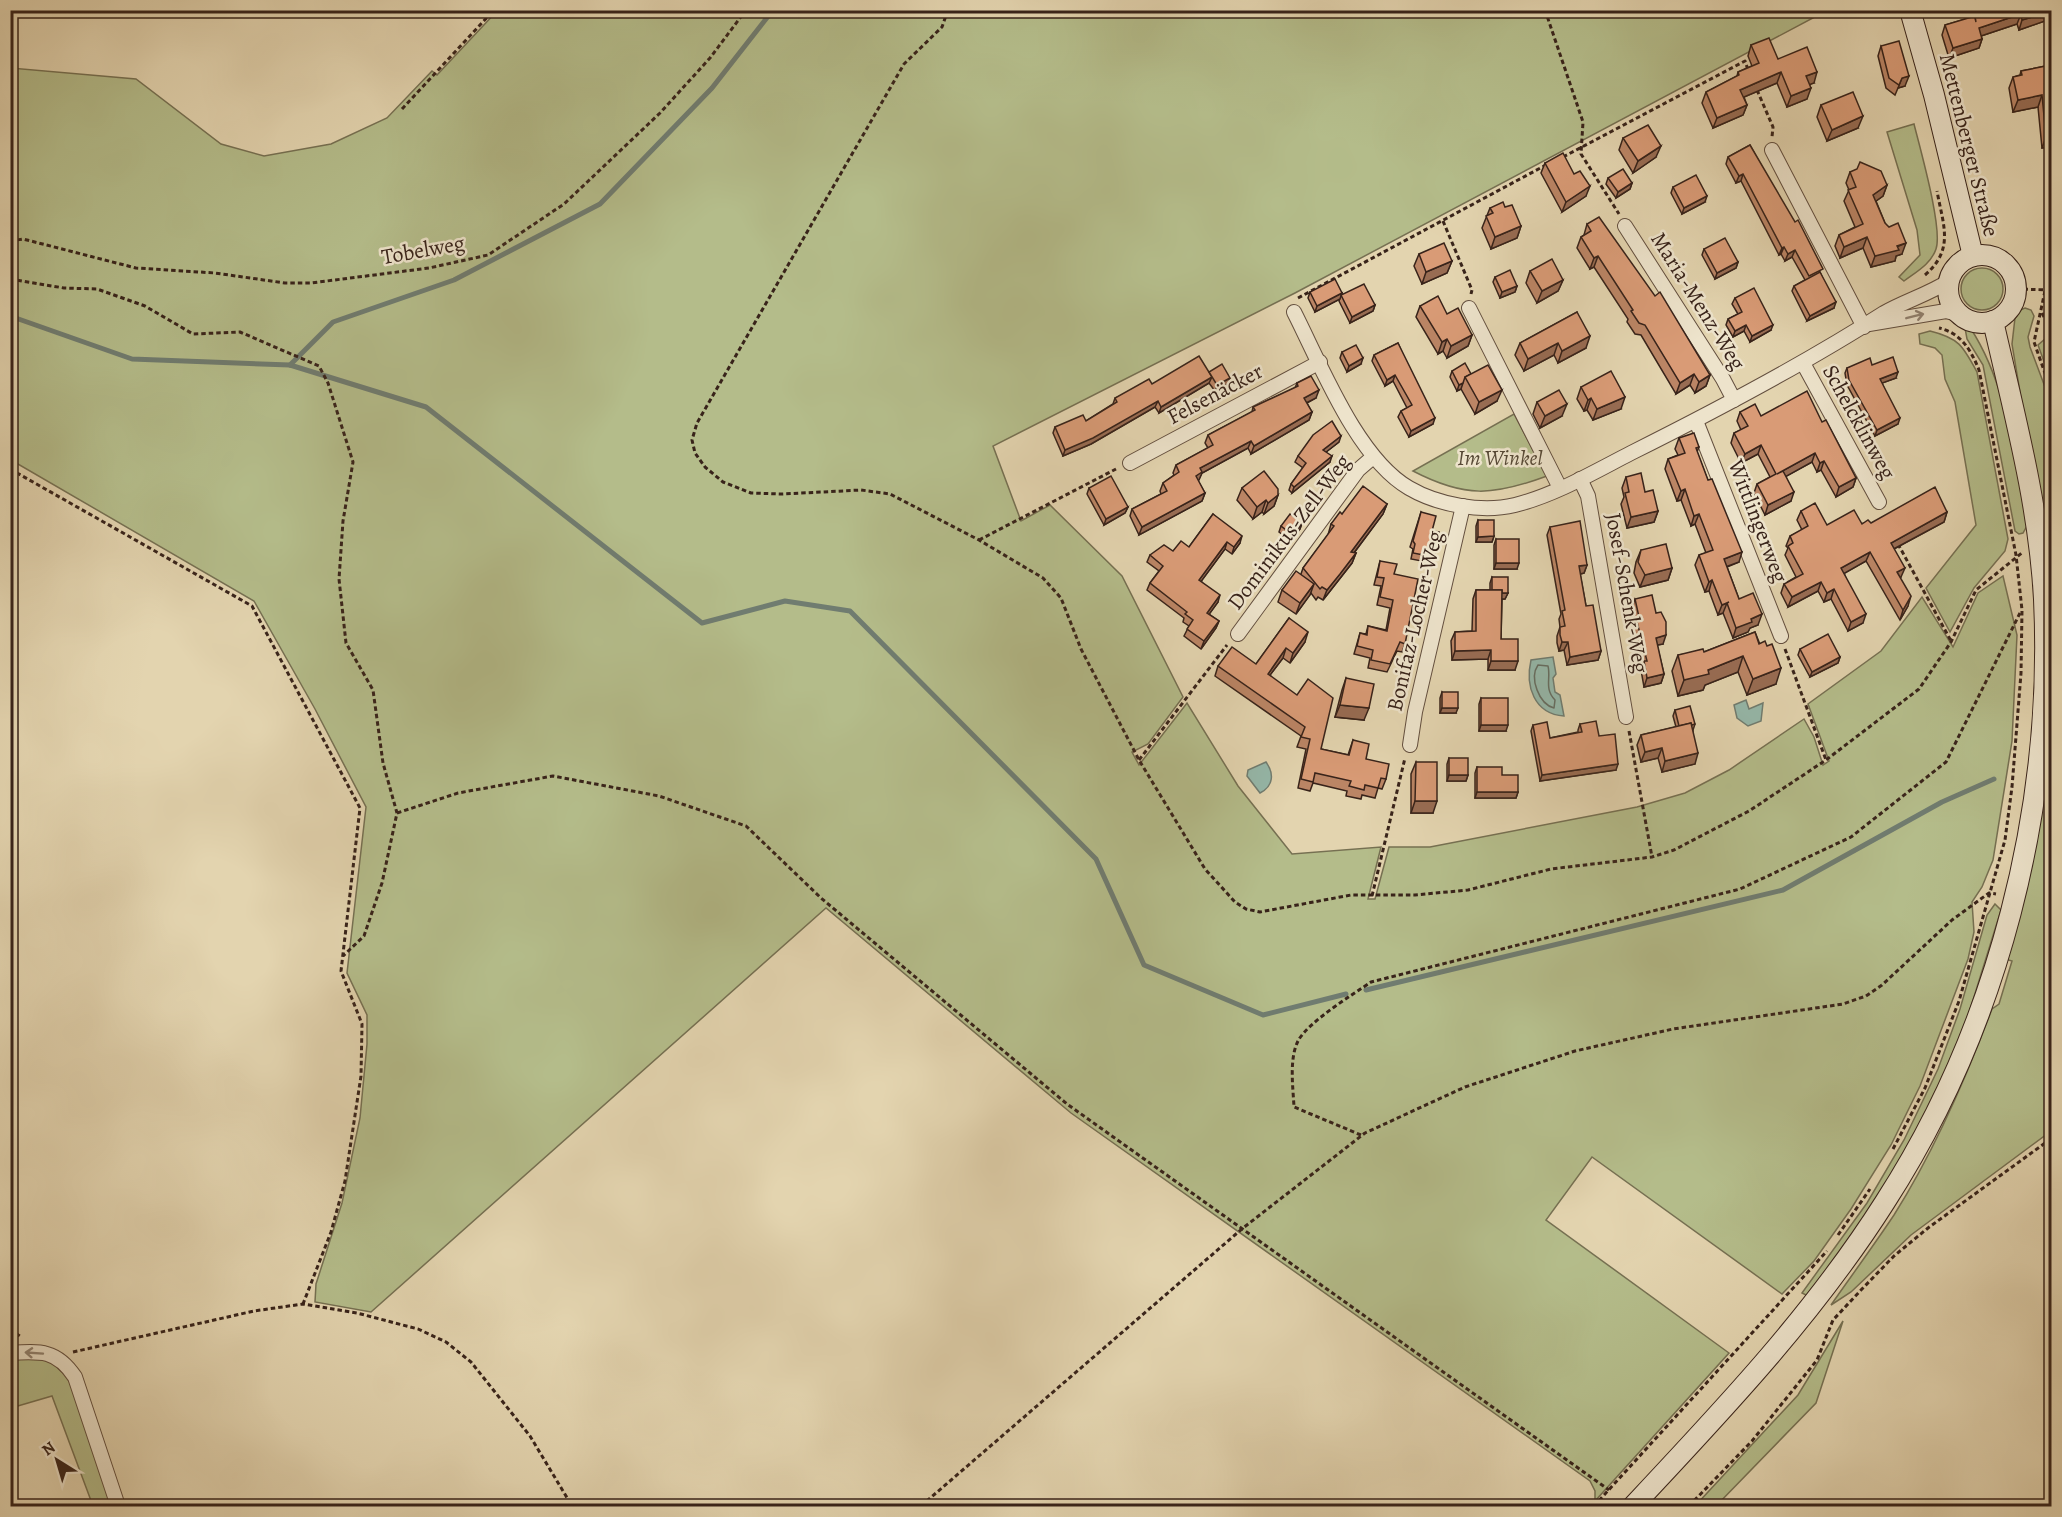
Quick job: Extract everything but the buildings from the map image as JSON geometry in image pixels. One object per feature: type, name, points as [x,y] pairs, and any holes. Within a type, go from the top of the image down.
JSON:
[{"type":"main road","name":"Mettenberger Straße","points":[[1915,12],[1973,256]]},
{"type":"main road","points":[[1983,255],[2003,262],[2011,269],[2016,290],[2010,309],[1993,321],[1971,321],[1961,315],[1953,306],[1949,294],[1949,281],[1958,265],[1973,256],[1983,255]]},
{"type":"main road","points":[[1633,1506],[1774,1352],[1851,1252],[1885,1202],[1932,1120],[1972,1035],[1997,954],[2014,897],[2036,789],[2045,671],[2044,598],[2037,533],[2020,435],[1993,321]]},
{"type":"street","points":[[1772,150],[1867,326]]},
{"type":"street","name":"Maria-Menz-Weg","points":[[1625,226],[1734,400]]},
{"type":"street","points":[[1294,312],[1359,436],[1373,457],[1409,488],[1463,506],[1488,508],[1515,505],[1580,479],[1696,421],[1803,363],[1867,326],[1886,312],[1949,281]]},
{"type":"street","points":[[1468,308],[1560,488]]},
{"type":"street","points":[[1867,326],[1946,311],[1961,315]]},
{"type":"street","name":"Felsenäcker","points":[[1130,463],[1320,362]]},
{"type":"street","name":"Schelcklinweg","points":[[1803,363],[1879,502]]},
{"type":"street","name":"Wittlingerweg","points":[[1696,421],[1781,636]]},
{"type":"street","name":"Dominikus-Zell-Weg","points":[[1238,633],[1358,470],[1373,457]]},
{"type":"street","name":"Josef-Schenk-Weg","points":[[1580,479],[1588,496],[1626,717]]},
{"type":"street","name":"Bonifaz-Locher-Weg","points":[[1410,745],[1415,712],[1463,506]]},
{"type":"street","points":[[10,1353],[32,1351],[57,1356],[75,1377],[118,1506]]},
{"type":"path","points":[[402,109],[494,10]]},
{"type":"path","name":"Tobelweg","points":[[10,241],[23,239],[136,268],[215,273],[285,283],[311,283],[429,268],[488,255],[564,204],[660,113],[710,58],[746,10]]},
{"type":"path","points":[[948,10],[942,27],[904,64],[698,423],[692,440],[695,453],[705,467],[723,482],[751,493],[861,490],[890,494],[979,540],[1043,578],[1061,598],[1081,649],[1139,760],[1205,869],[1224,892],[1246,909],[1260,912],[1351,895],[1468,891],[1551,869],[1652,856],[1674,850],[1749,811],[1826,760],[1918,689],[1951,642],[1976,590],[2016,555]]},
{"type":"path","points":[[1545,10],[1583,122],[1581,154],[1625,226]]},
{"type":"path","points":[[1562,157],[1744,61],[1773,128],[1772,150]]},
{"type":"path","points":[[1294,312],[1290,303],[1552,162]]},
{"type":"path","points":[[1921,296],[1919,289],[1923,277],[1942,257],[1945,245],[1935,182]]},
{"type":"path","points":[[1443,221],[1472,290],[1468,308]]},
{"type":"path","points":[[10,279],[64,288],[97,289],[146,306],[193,334],[240,332],[319,366],[328,383],[353,462],[343,522],[339,579],[346,643],[373,690],[383,763],[397,813],[382,883],[364,936],[342,956]]},
{"type":"path","points":[[2016,290],[2052,290]]},
{"type":"path","points":[[2045,291],[2034,342],[2052,393]]},
{"type":"path","points":[[2042,313],[2052,332]]},
{"type":"path","points":[[1892,1150],[1925,1088],[1959,1001],[2004,840],[2012,787],[2021,673],[2022,610],[2016,555],[1979,370],[1966,345],[1944,329],[1928,326],[1925,314]]},
{"type":"path","points":[[979,540],[1130,463]]},
{"type":"path","points":[[10,469],[252,606],[360,808],[341,971],[362,1024],[361,1076],[345,1181],[331,1232],[303,1304]]},
{"type":"path","points":[[1892,534],[1951,642]]},
{"type":"path","points":[[1361,1135],[1294,1107],[1292,1072],[1298,1041],[1322,1017],[1371,982],[1740,889],[1851,837],[1946,762],[2022,610]]},
{"type":"path","points":[[1139,760],[1238,633]]},
{"type":"path","points":[[1781,636],[1826,760]]},
{"type":"path","points":[[1626,717],[1652,856]]},
{"type":"path","points":[[1372,896],[1410,745]]},
{"type":"path","points":[[397,813],[458,793],[554,776],[659,796],[746,826],[764,840],[821,898],[1067,1104],[1609,1490]]},
{"type":"path","points":[[921,1506],[1243,1228],[1361,1135],[1465,1087],[1575,1051],[1673,1029],[1843,1004],[1866,996],[1952,920],[1989,893]]},
{"type":"path","points":[[1689,1506],[1752,1441],[1817,1360],[1833,1320],[1894,1256],[2052,1138]]},
{"type":"path","points":[[1837,1238],[1875,1180]]},
{"type":"path","points":[[1594,1506],[1830,1247]]},
{"type":"path","points":[[57,1356],[254,1311],[303,1304],[357,1313],[418,1329],[446,1342],[471,1362],[530,1436],[572,1506]]},
{"type":"green space","points":[[497,11],[1826,11],[1295,293],[993,446],[1021,521],[1050,505],[1122,576],[1183,697],[1148,744],[1132,752],[1139,765],[1187,703],[1238,786],[1292,854],[1381,847],[1368,899],[1375,899],[1389,847],[1430,847],[1637,807],[1685,793],[1729,770],[1804,719],[1814,737],[1823,765],[1829,761],[1808,704],[1881,651],[1922,597],[1953,647],[1978,593],[2003,576],[2017,635],[2012,741],[1993,860],[1982,887],[1972,902],[1974,932],[1968,959],[1920,1086],[1891,1145],[1851,1209],[1814,1261],[1782,1294],[1592,1157],[1546,1220],[1729,1353],[1595,1501],[1595,1491],[1590,1481],[1071,1113],[826,908],[371,1312],[315,1302],[316,1284],[342,1203],[360,1118],[367,1044],[367,1015],[347,973],[366,807],[315,709],[254,601],[11,460],[11,68],[136,79],[221,144],[264,156],[331,144],[387,118],[432,71],[437,75]]},
{"type":"green space","points":[[1914,124],[1930,188],[1937,239],[1936,249],[1931,259],[1904,281],[1899,277],[1920,255],[1917,230],[1887,132]]},
{"type":"green space","points":[[1982,268],[1990,269],[1997,274],[2002,281],[2002,297],[1997,304],[1990,309],[1982,310],[1974,309],[1967,304],[1962,297],[1961,289],[1962,281],[1967,274],[1974,269]]},
{"type":"green space","points":[[2025,308],[2031,310],[2034,316],[2028,337],[2051,403],[2052,656],[2026,428],[2012,344],[2015,318],[2020,310]]},
{"type":"green space","points":[[1965,328],[1971,329],[1983,351],[2002,399],[2028,524],[2023,533],[2019,534],[2015,531],[1983,365],[1967,339]]},
{"type":"green space","points":[[1930,331],[1948,337],[1959,344],[1977,372],[2008,539],[2005,551],[1974,588],[1950,632],[1926,588],[1976,525],[1955,402],[1945,379],[1942,355],[1935,348],[1920,344],[1919,334]]},
{"type":"green space","points":[[2045,339],[2051,352],[2051,381],[2038,345]]},
{"type":"green space","name":"Im Winkel","points":[[1514,414],[1547,476],[1511,487],[1479,491],[1448,486],[1413,471]]},
{"type":"green space","points":[[2051,713],[2051,1131],[1911,1235],[1851,1292],[1831,1305],[1894,1215],[1923,1166],[1960,1089],[1992,1009],[1999,1004],[2012,961],[2005,959]]},
{"type":"green space","points":[[1995,904],[2001,910],[1959,1045],[1887,1189],[1808,1296],[1802,1293],[1867,1203],[1904,1140],[1938,1069],[1960,1009],[1987,915]]},
{"type":"green space","points":[[1843,1321],[1816,1403],[1716,1506],[1695,1506],[1798,1395]]},
{"type":"green space","points":[[31,1358],[50,1362],[63,1373],[71,1384],[113,1506],[93,1506],[52,1396],[11,1408],[11,1360]]},
{"type":"water","points":[[1553,657],[1556,674],[1553,678],[1555,692],[1560,695],[1564,716],[1545,710],[1539,704],[1534,697],[1529,679],[1531,660]]},
{"type":"water","points":[[1746,700],[1749,709],[1763,703],[1761,721],[1748,726],[1737,718],[1734,705]]},
{"type":"water","points":[[1266,762],[1271,779],[1268,787],[1260,793],[1247,776],[1248,770]]},
{"type":"waterway","points":[[290,365],[333,322],[454,280],[600,204],[712,88],[773,10]]},
{"type":"waterway","points":[[10,316],[132,359],[290,365],[426,407],[702,623],[785,601],[850,611],[1096,859],[1144,965],[1263,1015],[1346,994]]},
{"type":"waterway","points":[[1366,990],[1783,890],[1942,802],[1994,779]]}]
